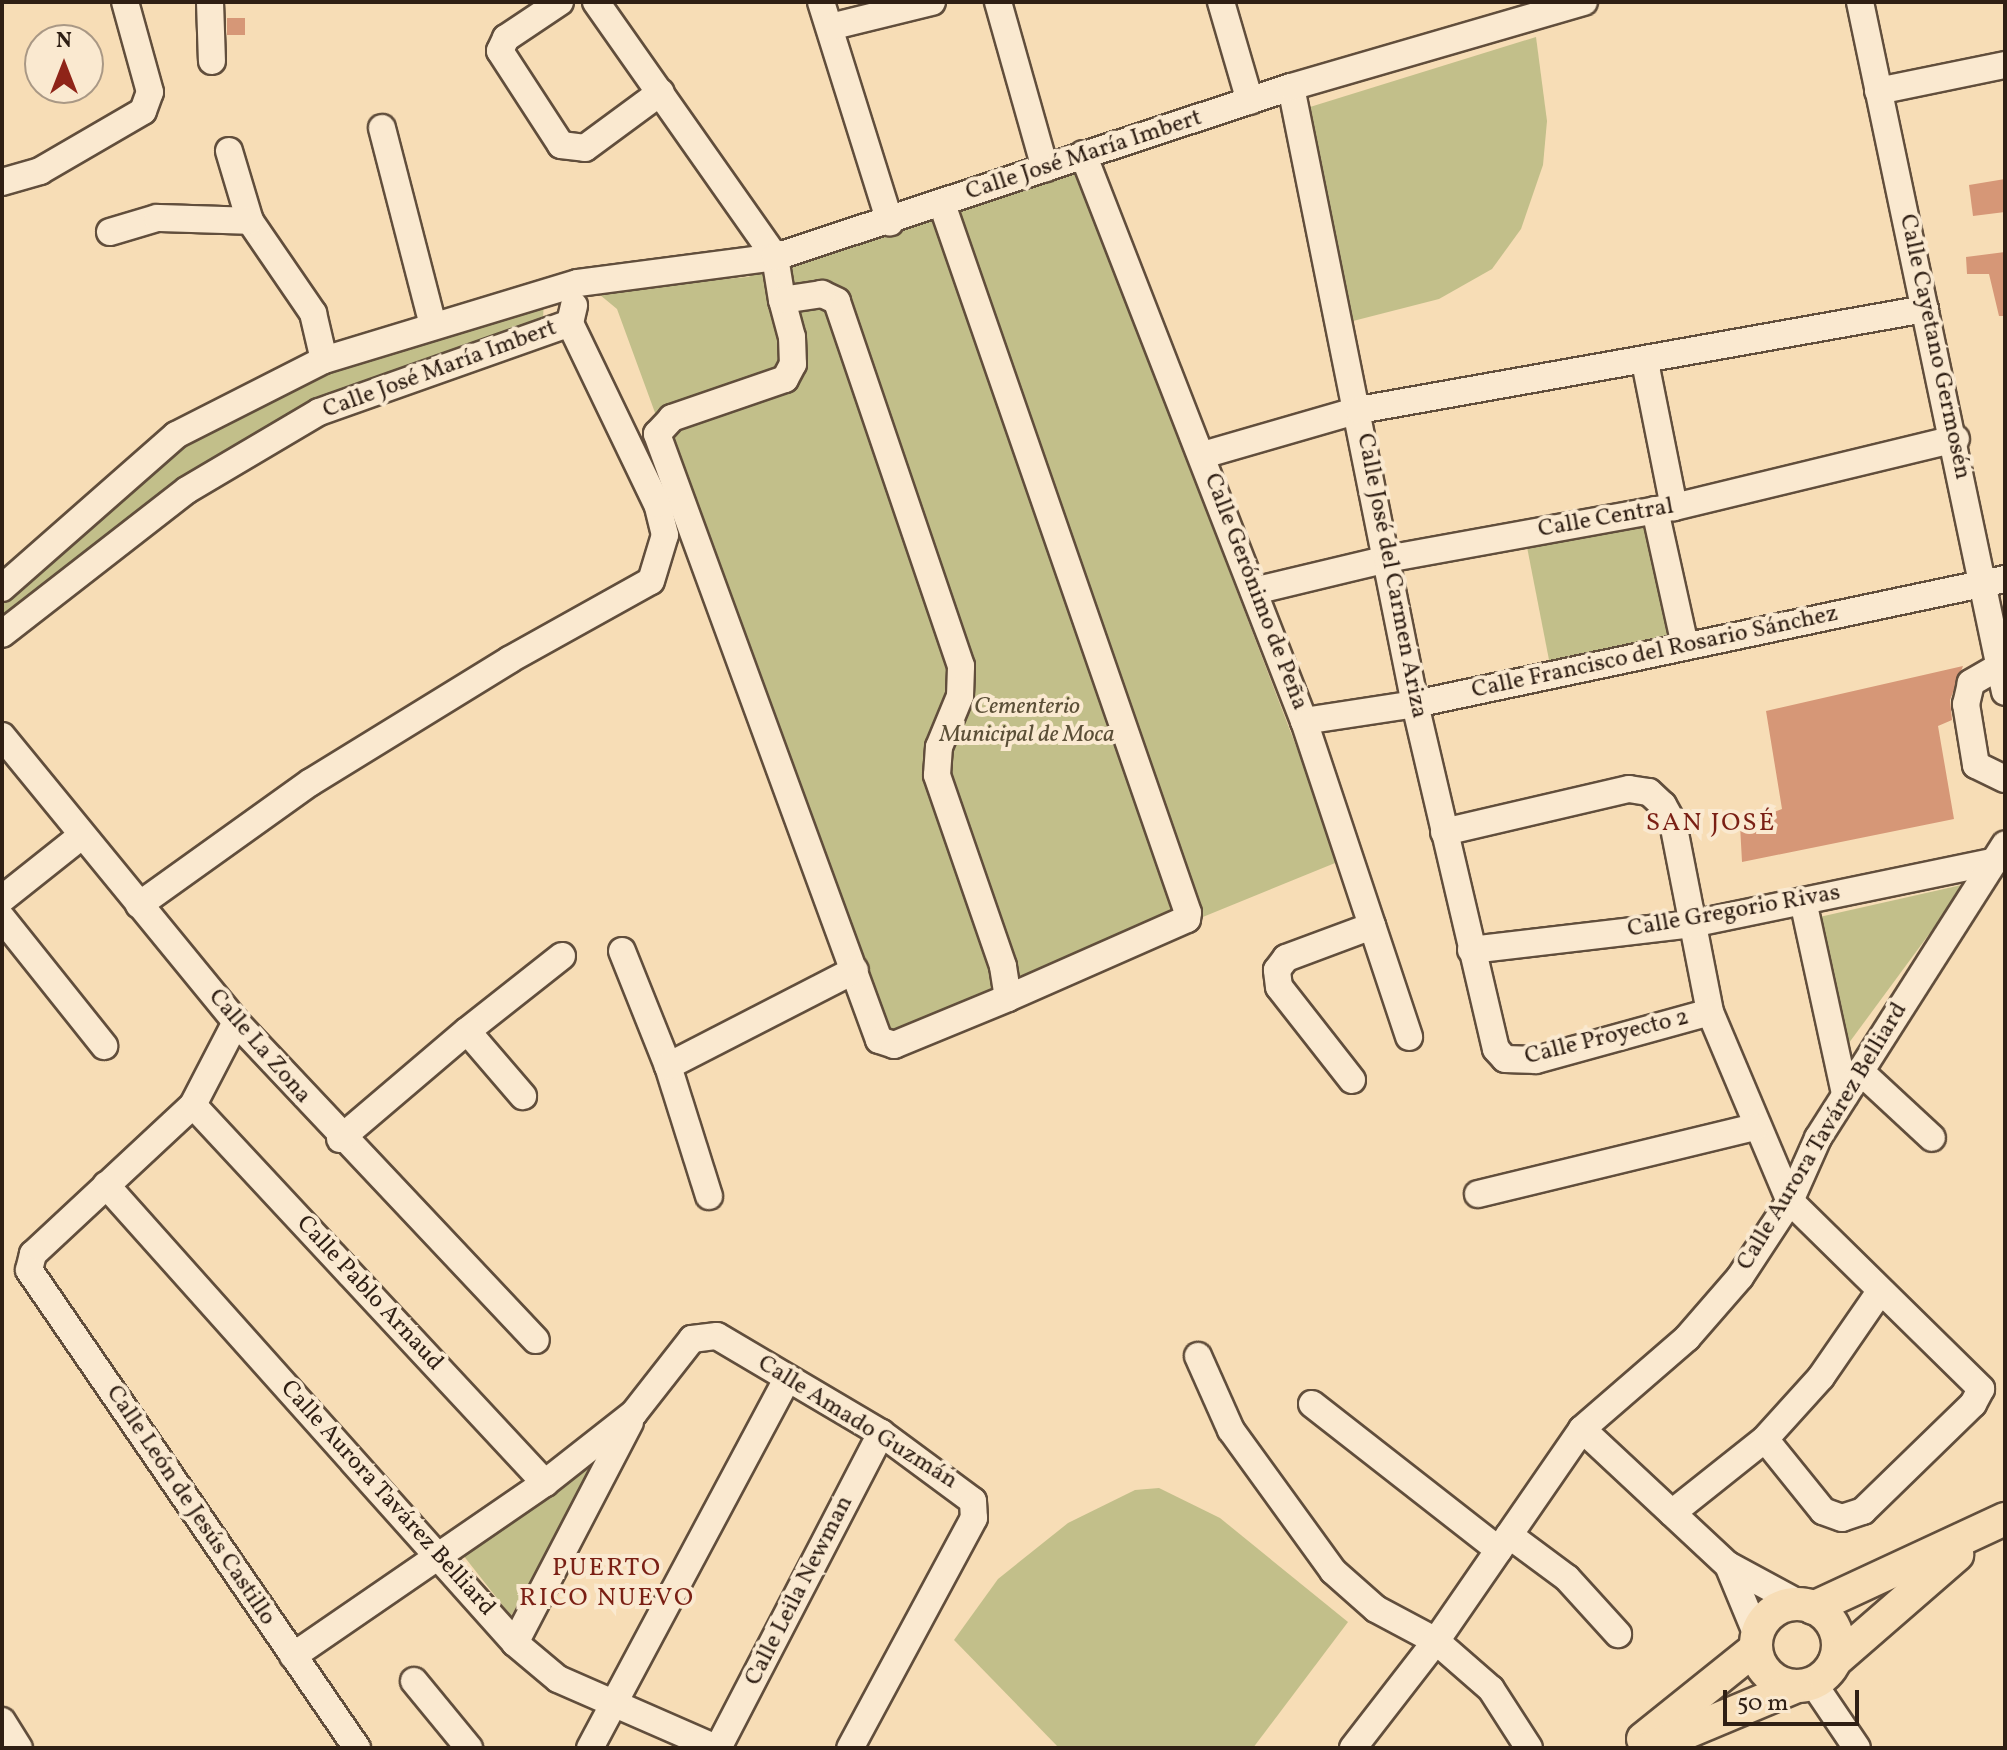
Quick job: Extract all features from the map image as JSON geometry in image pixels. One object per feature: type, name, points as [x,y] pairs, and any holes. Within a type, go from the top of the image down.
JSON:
[{"type":"main road","points":[[1632,1748],[1756,1642],[1774,1611],[1808,1606],[1994,1525]]},
{"type":"main road","points":[[1649,1748],[1815,1677],[1994,1525]]},
{"type":"main road","points":[[1808,1606],[1835,1630],[1815,1677]]},
{"type":"main road","points":[[1756,1642],[1769,1675],[1815,1677]]},
{"type":"street","points":[[2,182],[40,171],[149,103],[125,2]]},
{"type":"street","points":[[210,2],[212,61]]},
{"type":"street","points":[[560,2],[506,38],[500,51],[561,145],[585,148],[661,92]]},
{"type":"street","points":[[596,2],[775,257],[792,337],[793,364],[785,379],[672,418],[657,434],[879,1040],[894,1045],[1187,919],[1188,913],[942,204]]},
{"type":"street","points":[[890,222],[826,14],[932,2]]},
{"type":"street","points":[[998,2],[1045,168]]},
{"type":"street","points":[[1221,2],[1250,101]]},
{"type":"street","name":"Calle José María Imbert","points":[[2,588],[176,435],[324,360],[432,322],[578,283],[775,257],[890,222],[1083,154],[1291,87],[1584,2]]},
{"type":"street","name":"Calle Cayetano Germosén","points":[[1860,2],[1925,309],[1994,581],[2000,666],[2005,692]]},
{"type":"street","points":[[1878,91],[2005,65]]},
{"type":"street","name":"Calle José del Carmen Ariza","points":[[1291,87],[1359,410],[1415,704],[1490,1037],[1505,1059]]},
{"type":"street","points":[[382,128],[432,322]]},
{"type":"street","points":[[229,151],[250,221],[313,313],[324,360]]},
{"type":"street","name":"Calle Gerónimo de Peña","points":[[1083,154],[1203,455],[1304,721],[1409,1037]]},
{"type":"street","points":[[110,232],[157,218],[250,221]]},
{"type":"street","name":"Calle José María Imbert","points":[[2,634],[187,490],[319,412],[570,323],[578,283]]},
{"type":"street","points":[[782,300],[822,294],[837,301],[961,666],[960,696],[939,747],[937,775],[1003,966],[1008,998]]},
{"type":"street","points":[[1203,455],[1359,410],[1645,362],[1925,309]]},
{"type":"street","points":[[139,905],[311,782],[651,581],[665,535],[657,504],[570,323]]},
{"type":"street","points":[[1645,362],[1685,645]]},
{"type":"street","name":"Calle Central","points":[[1254,591],[1387,559],[1665,508],[1956,439]]},
{"type":"street","name":"Calle Francisco del Rosario Sánchez","points":[[1304,721],[1415,704],[1994,581]]},
{"type":"street","points":[[2000,666],[1971,683],[1966,704],[1976,765],[2005,779]]},
{"type":"street","name":"Calle La Zona","points":[[2,736],[80,837],[236,1022],[340,1139],[536,1340]]},
{"type":"street","points":[[1444,832],[1629,789],[1649,792],[1673,823],[1710,1012],[1755,1127],[1790,1201],[1879,1293],[1978,1380],[1979,1397],[1863,1511],[1842,1518],[1823,1511],[1765,1439]]},
{"type":"street","points":[[2,899],[80,837]]},
{"type":"street","name":"Calle Gregorio Rivas","points":[[1471,950],[1692,924],[1803,901],[2000,853]]},
{"type":"street","name":"Calle Aurora Tavárez Belliard","points":[[1353,1748],[1436,1641],[1582,1429],[1715,1309],[1790,1201],[1845,1094],[2000,853]]},
{"type":"street","points":[[1803,901],[1845,1094]]},
{"type":"street","points":[[2,918],[104,1046]]},
{"type":"street","points":[[1352,1080],[1279,987],[1277,970],[1286,958],[1372,926]]},
{"type":"street","points":[[622,951],[668,1066],[709,1196]]},
{"type":"street","points":[[340,1139],[467,1031],[562,956]]},
{"type":"street","points":[[668,1066],[855,970]]},
{"type":"street","name":"Calle Proyecto 2","points":[[1505,1059],[1536,1060],[1710,1012]]},
{"type":"street","points":[[106,1185],[193,1105],[236,1022]]},
{"type":"street","points":[[467,1031],[523,1096]]},
{"type":"street","points":[[1860,1071],[1932,1138]]},
{"type":"street","name":"Calle Pablo Arnaud","points":[[193,1105],[545,1483]]},
{"type":"street","points":[[1478,1194],[1755,1127]]},
{"type":"street","name":"Calle Aurora Tavárez Belliard","points":[[106,1185],[515,1643],[558,1679],[616,1701],[717,1748]]},
{"type":"street","name":"Calle León de Jesús Castillo","points":[[106,1185],[28,1261],[357,1748]]},
{"type":"street","points":[[1672,1513],[1765,1439],[1838,1356],[1879,1293]]},
{"type":"street","name":"Calle Amado Guzmán","points":[[634,1413],[692,1339],[704,1334],[717,1336],[786,1381],[881,1433],[962,1487],[973,1501],[974,1518],[850,1748]]},
{"type":"street","points":[[1198,1356],[1231,1430],[1333,1571],[1376,1609],[1436,1641],[1491,1689],[1529,1748]]},
{"type":"street","points":[[590,1748],[786,1381]]},
{"type":"street","points":[[1312,1404],[1504,1543],[1567,1578],[1618,1634]]},
{"type":"street","points":[[293,1656],[545,1483],[634,1413]]},
{"type":"street","points":[[515,1643],[634,1413]]},
{"type":"street","points":[[1582,1429],[1728,1565],[1808,1606]]},
{"type":"street","name":"Calle Leila Newman","points":[[717,1748],[881,1433]]},
{"type":"street","points":[[1728,1565],[1756,1642]]},
{"type":"street","points":[[1815,1677],[1857,1748]]},
{"type":"street","points":[[414,1681],[469,1748]]},
{"type":"street","points":[[2,1721],[19,1748]]},
{"type":"green space","points":[[1536,37],[1547,121],[1543,165],[1521,229],[1492,269],[1439,299],[1353,321],[1310,107]]},
{"type":"green space","name":"Cementerio Municipal de Moca","points":[[1071,158],[1340,861],[887,1046],[617,309],[594,290],[748,277]]},
{"type":"green space","points":[[544,294],[543,322],[316,402],[2,623],[2,598],[179,440],[309,376]]},
{"type":"green space","points":[[1651,522],[1679,640],[1550,665],[1527,547]]},
{"type":"green space","points":[[1966,884],[1843,1051],[1815,918]]},
{"type":"green space","points":[[610,1442],[511,1616],[463,1555]]},
{"type":"green space","points":[[1159,1488],[1220,1518],[1348,1622],[1253,1748],[1059,1748],[954,1640],[998,1579],[1068,1523],[1135,1490]]},
{"type":"building","points":[[227,18],[245,18],[245,35],[227,35]]},
{"type":"building","points":[[2005,179],[2005,212],[1973,216],[1969,185]]},
{"type":"building","points":[[2005,252],[2005,316],[1999,316],[1989,274],[1967,274],[1966,257]]},
{"type":"building","points":[[1963,666],[1950,700],[1952,720],[1938,726],[1954,819],[1742,862],[1740,825],[1782,809],[1766,711]]},
{"type":"district","name":"SAN JOSÉ","points":[[1711,824]]},
{"type":"district","name":"PUERTO RICO NUEVO","points":[[607,1584]]}]
